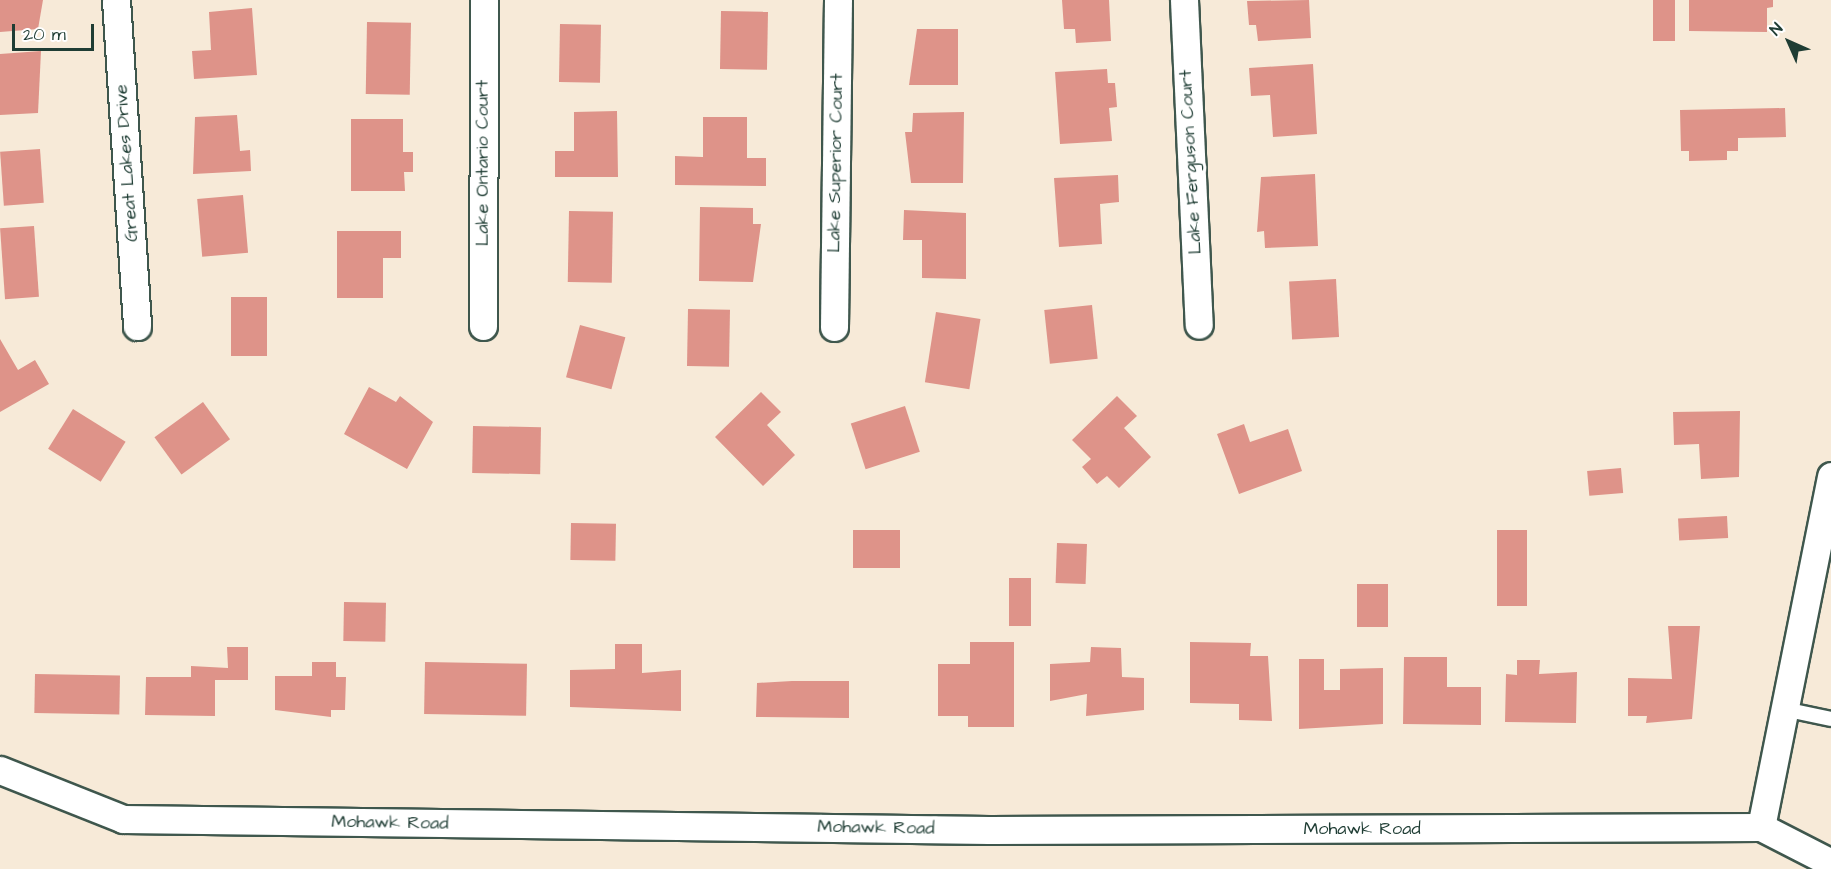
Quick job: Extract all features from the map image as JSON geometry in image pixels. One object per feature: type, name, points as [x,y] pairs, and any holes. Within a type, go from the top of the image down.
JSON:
[{"type":"street","name":"Great Lakes Drive","points":[[116,0],[137,326]]},
{"type":"street","name":"Lake Ontario Court","points":[[483,326],[484,0]]},
{"type":"street","name":"Lake Superior Court","points":[[834,327],[838,0]]},
{"type":"street","name":"Lake Ferguson Court","points":[[1184,0],[1199,325]]},
{"type":"street","points":[[1761,827],[1831,476]]},
{"type":"street","name":"Mohawk Road","points":[[0,770],[123,819],[989,830],[1761,827],[1831,863]]},
{"type":"lane","points":[[1784,709],[1831,719]]},
{"type":"building","points":[[0,0],[43,0],[38,29],[0,32]]},
{"type":"building","points":[[1062,0],[1109,0],[1111,41],[1076,43],[1075,29],[1064,29]]},
{"type":"building","points":[[1309,0],[1311,38],[1258,41],[1256,25],[1249,25],[1247,1]]},
{"type":"building","points":[[1653,0],[1675,0],[1675,41],[1653,41]]},
{"type":"building","points":[[1689,0],[1773,0],[1773,7],[1767,8],[1767,32],[1689,31]]},
{"type":"building","points":[[252,8],[257,75],[194,79],[192,51],[211,50],[209,12]]},
{"type":"building","points":[[721,11],[768,12],[767,70],[720,69]]},
{"type":"building","points":[[367,22],[411,23],[410,95],[366,94]]},
{"type":"building","points":[[560,24],[601,25],[600,83],[559,82]]},
{"type":"building","points":[[917,29],[958,29],[958,85],[909,85]]},
{"type":"building","points":[[41,51],[38,113],[0,115],[0,54]]},
{"type":"building","points":[[1313,64],[1317,134],[1273,137],[1270,95],[1251,96],[1249,68]]},
{"type":"building","points":[[1107,69],[1108,83],[1115,83],[1117,107],[1109,108],[1112,141],[1060,144],[1055,72]]},
{"type":"building","points":[[1785,108],[1786,137],[1738,138],[1738,151],[1727,151],[1727,160],[1689,161],[1689,151],[1681,151],[1680,110]]},
{"type":"building","points":[[617,111],[618,177],[555,177],[555,151],[574,151],[574,112]]},
{"type":"building","points":[[964,112],[963,183],[911,183],[905,132],[912,132],[913,113]]},
{"type":"building","points":[[237,115],[240,151],[250,150],[251,171],[193,174],[195,117]]},
{"type":"building","points":[[703,117],[747,117],[747,158],[766,158],[766,186],[675,185],[675,156],[703,157]]},
{"type":"building","points":[[351,119],[403,119],[403,152],[413,152],[413,172],[404,172],[405,191],[351,191]]},
{"type":"building","points":[[40,149],[44,203],[4,206],[0,152]]},
{"type":"building","points":[[1315,174],[1318,246],[1265,248],[1264,231],[1257,232],[1261,177]]},
{"type":"building","points":[[1118,175],[1119,202],[1100,204],[1102,244],[1059,247],[1054,178]]},
{"type":"building","points":[[243,195],[248,253],[202,257],[197,199]]},
{"type":"building","points":[[700,207],[753,208],[753,224],[761,224],[753,282],[699,281]]},
{"type":"building","points":[[904,210],[966,213],[966,279],[922,278],[922,240],[903,240]]},
{"type":"building","points":[[569,211],[613,212],[612,283],[568,282]]},
{"type":"building","points":[[34,226],[39,297],[5,299],[0,228]]},
{"type":"building","points":[[337,231],[401,231],[401,258],[383,258],[383,298],[337,298]]},
{"type":"building","points":[[1336,279],[1339,337],[1292,339],[1289,281]]},
{"type":"building","points":[[231,297],[267,297],[267,356],[231,356]]},
{"type":"building","points":[[1092,305],[1098,359],[1050,364],[1044,310]]},
{"type":"building","points":[[688,309],[730,310],[729,367],[687,366]]},
{"type":"building","points":[[936,312],[980,319],[969,389],[925,382]]},
{"type":"building","points":[[580,325],[625,337],[611,389],[566,377]]},
{"type":"building","points":[[0,339],[18,370],[35,360],[49,384],[0,412]]},
{"type":"building","points":[[369,387],[396,402],[400,396],[433,422],[407,469],[344,434]]},
{"type":"building","points":[[761,392],[781,412],[767,425],[795,455],[763,486],[715,437]]},
{"type":"building","points":[[1117,396],[1137,416],[1124,428],[1151,457],[1119,488],[1107,476],[1097,484],[1082,467],[1091,459],[1072,440]]},
{"type":"building","points":[[203,402],[230,439],[181,474],[154,437]]},
{"type":"building","points":[[905,406],[920,452],[866,469],[851,424]]},
{"type":"building","points":[[73,409],[126,442],[101,482],[48,449]]},
{"type":"building","points":[[1740,411],[1739,477],[1701,479],[1699,444],[1674,445],[1673,412]]},
{"type":"building","points":[[1244,424],[1250,442],[1288,429],[1302,471],[1239,494],[1217,434]]},
{"type":"building","points":[[473,426],[541,427],[540,474],[472,473]]},
{"type":"building","points":[[1621,468],[1623,493],[1589,496],[1587,471]]},
{"type":"building","points":[[1727,516],[1728,538],[1679,541],[1678,519]]},
{"type":"building","points":[[571,523],[616,524],[615,561],[570,560]]},
{"type":"building","points":[[853,530],[900,530],[900,568],[853,568]]},
{"type":"building","points":[[1497,530],[1527,530],[1527,606],[1497,606]]},
{"type":"building","points":[[1057,543],[1087,544],[1086,584],[1056,583]]},
{"type":"building","points":[[1009,578],[1031,578],[1031,626],[1009,626]]},
{"type":"building","points":[[1357,584],[1388,584],[1388,627],[1357,627]]},
{"type":"building","points":[[344,602],[386,603],[385,642],[343,641]]},
{"type":"building","points":[[1668,626],[1700,626],[1692,719],[1646,723],[1647,716],[1628,716],[1628,678],[1672,679]]},
{"type":"building","points":[[970,642],[1014,642],[1014,727],[968,727],[968,716],[938,716],[938,664],[970,664]]},
{"type":"building","points":[[1190,642],[1251,643],[1250,656],[1268,656],[1272,721],[1239,720],[1239,704],[1190,703]]},
{"type":"building","points":[[615,644],[642,644],[642,673],[681,670],[681,711],[570,707],[570,670],[615,669]]},
{"type":"building","points":[[227,647],[248,647],[248,680],[215,680],[215,716],[145,715],[146,677],[191,677],[191,666],[228,668]]},
{"type":"building","points":[[1091,647],[1121,648],[1122,677],[1144,678],[1144,710],[1086,716],[1087,694],[1050,701],[1050,664],[1090,662]]},
{"type":"building","points":[[1404,657],[1447,657],[1447,687],[1481,687],[1481,725],[1403,724]]},
{"type":"building","points":[[1299,659],[1324,659],[1324,690],[1340,690],[1340,669],[1383,668],[1383,724],[1299,729]]},
{"type":"building","points":[[1517,660],[1540,660],[1539,674],[1577,672],[1576,723],[1505,722],[1506,674],[1517,675]]},
{"type":"building","points":[[312,662],[336,662],[336,677],[346,677],[345,710],[331,710],[331,717],[275,710],[275,676],[312,676]]},
{"type":"building","points":[[425,662],[527,664],[526,716],[424,714]]},
{"type":"building","points":[[35,674],[120,675],[119,714],[34,713]]},
{"type":"building","points":[[849,681],[849,718],[756,717],[757,683]]}]
